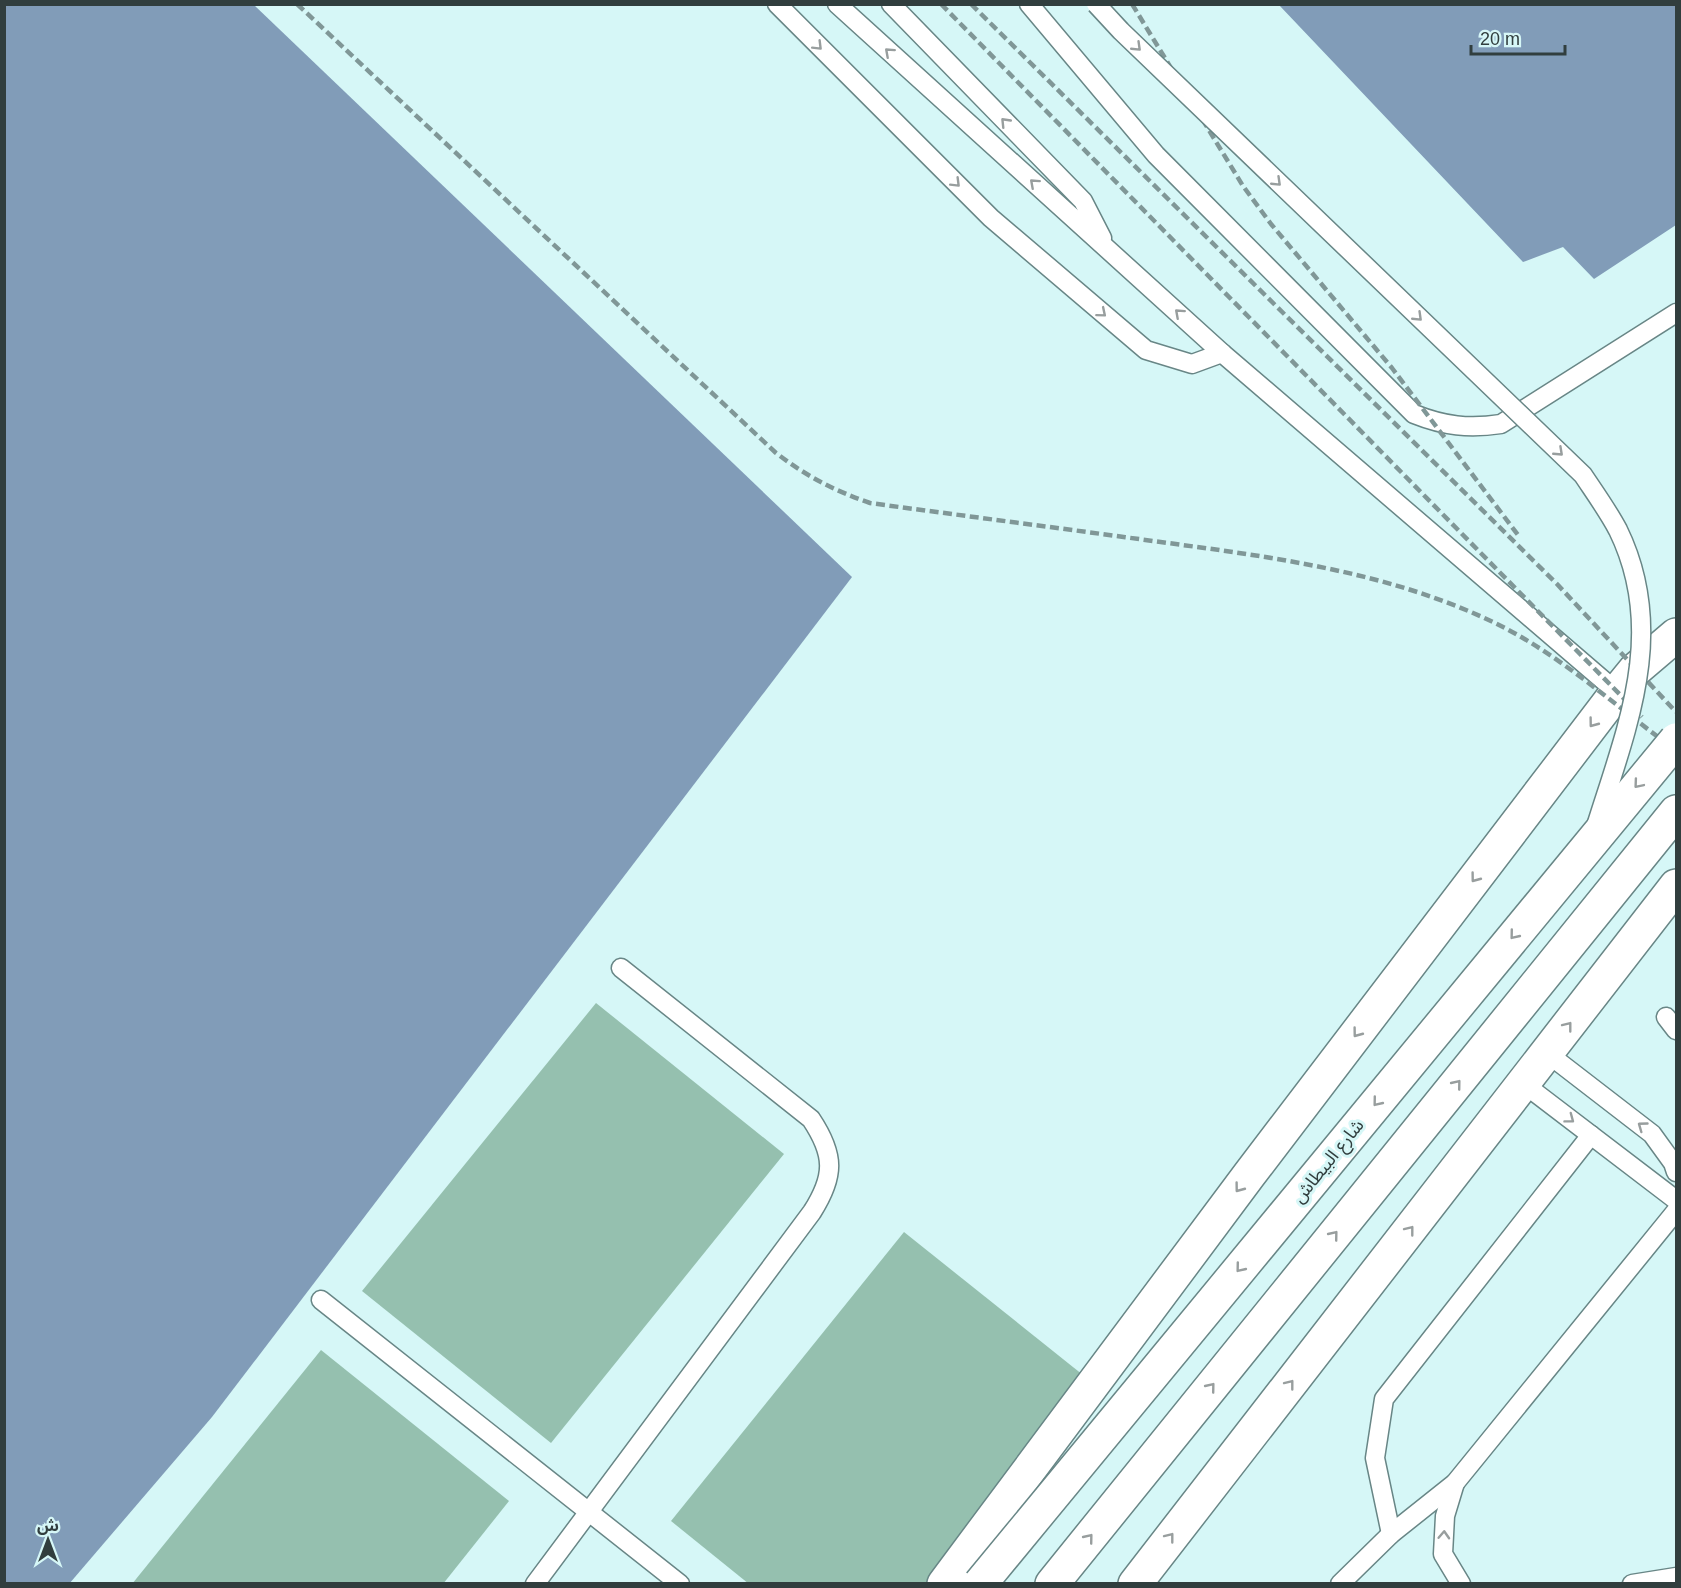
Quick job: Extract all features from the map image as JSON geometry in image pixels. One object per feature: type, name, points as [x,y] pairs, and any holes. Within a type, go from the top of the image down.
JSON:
[{"type":"street","points":[[944,1584],[1249,1175],[1617,692],[1635,670],[1677,635]]},
{"type":"street","name":"شارع البيطاش","points":[[980,1584],[1677,740]]},
{"type":"street","points":[[1052,1584],[1677,812]]},
{"type":"street","points":[[1134,1584],[1677,886]]},
{"type":"lane","points":[[777,4],[991,218],[1146,350],[1192,364],[1222,353]]},
{"type":"lane","points":[[837,4],[1222,353],[1617,692]]},
{"type":"lane","points":[[891,4],[1083,201],[1106,248]]},
{"type":"lane","points":[[1029,4],[1156,155],[1414,414],[1442,425],[1472,428],[1501,424],[1677,313]]},
{"type":"lane","points":[[1096,4],[1121,32],[1583,475],[1618,530],[1638,591],[1642,656],[1630,719],[1590,843]]},
{"type":"lane","points":[[535,1584],[812,1212],[826,1190],[831,1165],[826,1140],[811,1119],[621,968]]},
{"type":"lane","points":[[1547,1053],[1652,1134],[1677,1172]]},
{"type":"lane","points":[[1524,1084],[1677,1200]]},
{"type":"lane","points":[[1391,1534],[1375,1458],[1384,1399],[1591,1135]]},
{"type":"lane","points":[[1340,1584],[1391,1534],[1455,1484],[1677,1211]]},
{"type":"lane","points":[[321,1300],[680,1584]]},
{"type":"lane","points":[[1455,1484],[1445,1516],[1443,1554],[1461,1584]]},
{"type":"lane","points":[[1632,1584],[1677,1577]]},
{"type":"water","points":[[5,4],[254,5],[852,577],[212,1417],[69,1584],[4,1583]]},
{"type":"water","points":[[1279,5],[1676,5],[1676,225],[1594,279],[1563,247],[1523,262]]},
{"type":"building","points":[[596,1003],[784,1154],[551,1443],[362,1291]]},
{"type":"building","points":[[904,1232],[1093,1383],[931,1584],[749,1584],[671,1521]]},
{"type":"building","points":[[321,1350],[509,1501],[443,1584],[132,1584]]},
{"type":"railway","points":[[297,4],[776,453],[821,482],[870,503],[1285,560],[1370,578],[1413,590],[1454,605],[1518,635],[1562,663],[1666,743],[1676,755]]},
{"type":"railway","points":[[941,4],[1642,717]]},
{"type":"railway","points":[[971,4],[1557,584],[1676,712]]},
{"type":"railway","points":[[1132,4],[1243,186],[1271,224],[1392,368],[1518,535]]}]
